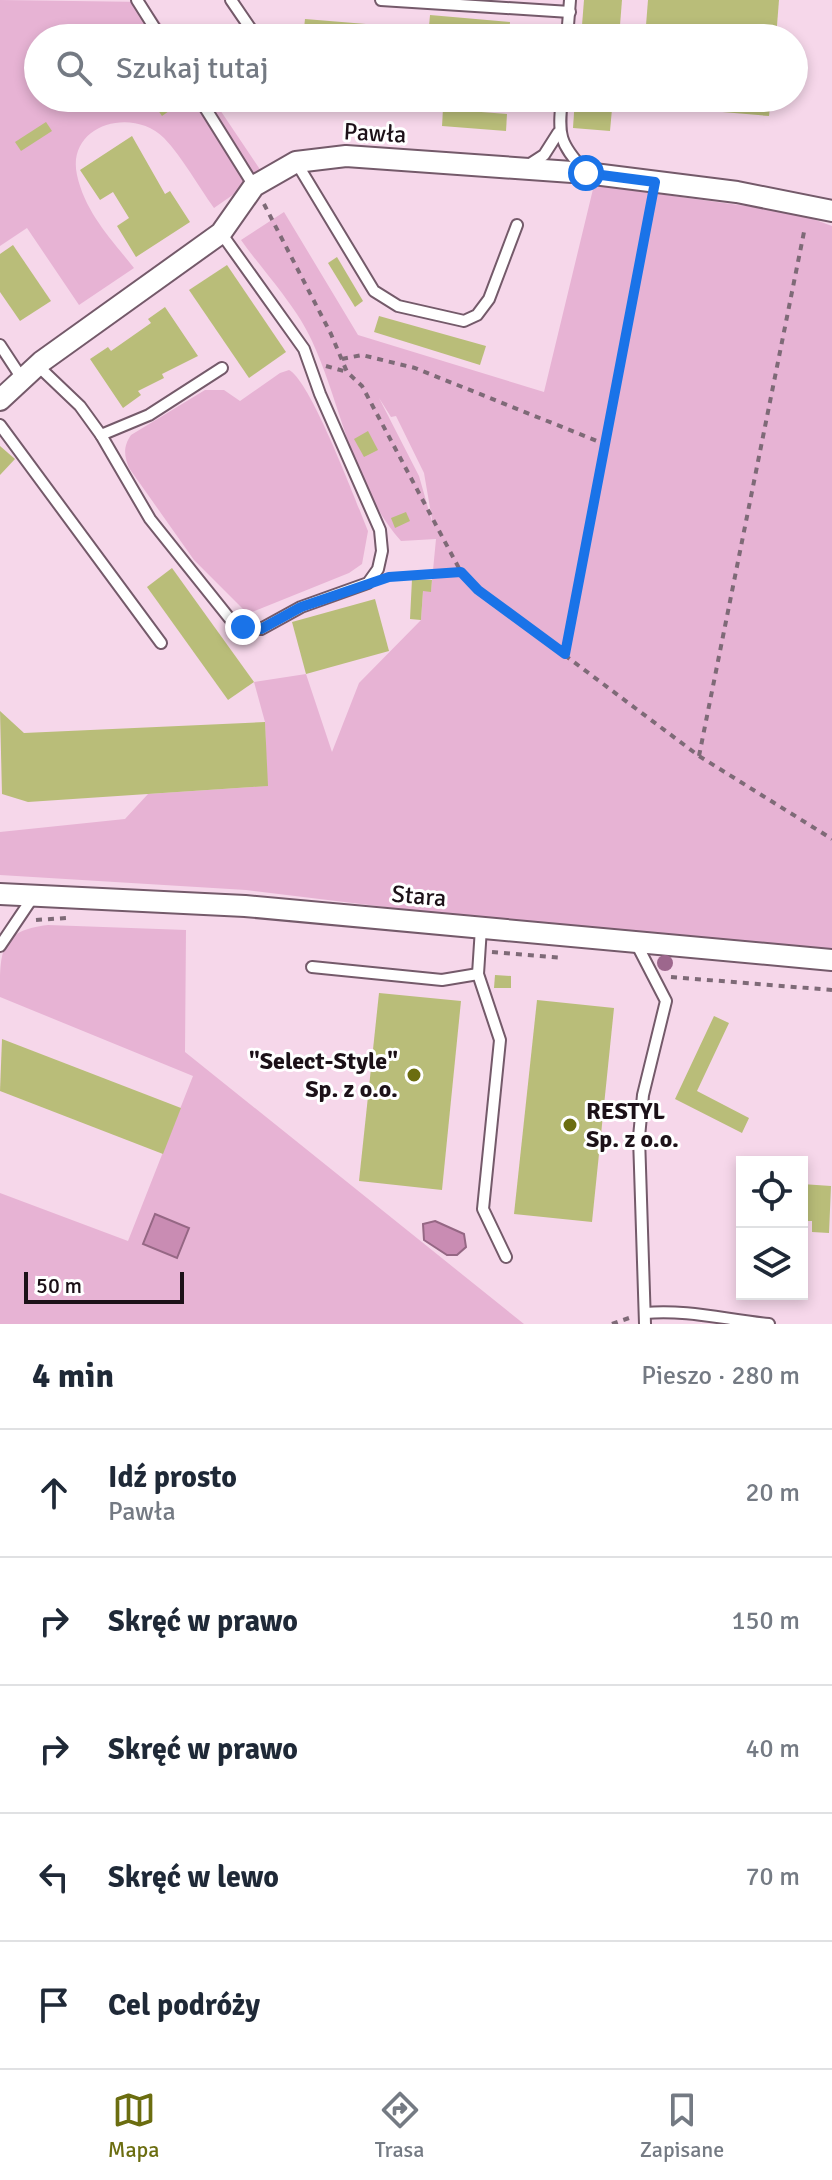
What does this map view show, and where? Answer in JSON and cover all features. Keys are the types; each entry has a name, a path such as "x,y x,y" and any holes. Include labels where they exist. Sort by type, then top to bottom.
{"street":[{"name":"Pawła","path":"0,400 29,371 221,233 254,186 296,162 346,156 586,173 737,192 823,209"},
{"name":"Stara","path":"0,894 245,906 832,960"}],"lane":[{"path":"137,0 152,24"},
{"path":"231,0 247,24"},
{"path":"381,0 570,6"},
{"path":"208,112 254,186"},
{"path":"523,168 544,155 558,133 560,112"},
{"path":"558,133 568,153 586,173"},
{"path":"296,162 374,291 398,306 464,321 477,315 489,299 517,225"},
{"path":"0,345 29,371 80,406 101,435 150,519 230,619 243,627 261,629 301,607 368,583 378,569 382,551 380,530 320,394 304,349 221,233"},
{"path":"101,435 149,415 222,368"},
{"path":"0,425 161,643"},
{"path":"0,946 34,895"},
{"path":"481,928 478,974 500,1040 483,1209 506,1257"},
{"path":"636,943 666,1001 643,1095 639,1137 645,1318 674,1310 714,1321 769,1324"},
{"path":"312,967 442,980 478,974"}],"path":[{"path":"565,654 655,182"},
{"path":"254,186 347,372 362,386 398,449 461,572 478,590 621,700 699,756 832,839"},
{"path":"699,756 804,232 823,209"},
{"path":"341,359 362,355 388,359 607,445"},
{"path":"368,583 389,577 461,572"},
{"path":"18,919 57,921 70,917"},
{"path":"479,950 578,959"},
{"path":"648,966 665,976 832,990"}],"shaded area":[{"path":"0,0 146,2 161,24 24,24 24,112 221,112 263,174 214,208 171,146 151,128 120,122 104,126 91,133 81,144 76,158 77,175 86,201 100,224 134,268 79,305 27,228 0,246"},
{"path":"594,185 797,213 832,226 832,951 500,921 246,890 0,875 0,832 125,819 148,794 267,786 265,722 254,682 306,674 332,752 359,683 421,620 423,591 431,591 436,539 401,541 384,519 359,471 306,328 241,240 284,212 358,335 544,392","holes":["379,398 391,417 396,416 424,473 433,525 419,476"]},
{"path":"289,370 309,396 320,418 368,531 362,564 349,573 252,612 244,610 194,560 129,468 126,447 131,435 205,390 224,390 240,401"},
{"path":"48,925 186,930 185,1052 524,1324 0,1324 0,1193 128,1241 193,1076 0,997 1,966 6,945 20,932"},
{"path":"155,1214 189,1228 177,1258 143,1244"},
{"path":"435,1221 464,1234 466,1247 457,1255 447,1255 424,1240 423,1224"}],"building":[{"path":"584,0 622,0 620,24 582,24"},
{"path":"648,0 779,0 777,24 646,24"},
{"path":"430,15 510,22 510,24 429,24"},
{"path":"305,19 366,24 304,24"},
{"path":"443,112 507,114 506,131 442,126"},
{"path":"574,112 612,112 610,131 573,128"},
{"path":"722,112 769,112 769,116"},
{"path":"46,122 52,131 21,151 15,142"},
{"path":"132,136 165,194 170,191 190,222 136,257 117,226 129,218 113,192 100,200 80,170"},
{"path":"13,245 51,301 20,321 0,292 0,254"},
{"path":"337,257 363,301 355,307 328,263"},
{"path":"227,265 286,352 249,378 189,290"},
{"path":"165,307 198,356 162,374 164,378 138,391 141,395 123,408 90,359 108,347 111,351 151,323 148,319"},
{"path":"379,316 486,346 480,365 374,332"},
{"path":"368,431 378,450 364,457 354,439"},
{"path":"0,446 15,459 0,475"},
{"path":"406,512 410,521 395,528 391,518"},
{"path":"172,568 254,682 228,700 147,587"},
{"path":"412,579 432,580 431,592 423,591 421,620 410,619"},
{"path":"375,599 389,651 306,674 292,622"},
{"path":"0,711 24,733 265,722 268,786 28,802 2,794"},
{"path":"495,975 511,976 511,988 494,988"},
{"path":"379,993 461,1001 442,1190 359,1181"},
{"path":"537,1000 614,1008 592,1222 514,1214"},
{"path":"714,1016 729,1023 697,1091 749,1118 742,1133 675,1099"},
{"path":"2,1039 181,1108 163,1154 0,1091"},
{"path":"808,1184 831,1186 829,1233 812,1232 812,1221 808,1221"}],"place":[{"name":"\"Select-Style\" Sp. z o.o.","path":"414,1075"},
{"name":"RESTYL Sp. z o.o.","path":"570,1125"}],"route":[{"path":"243,627 261,629 301,607 389,577 461,572 478,590 565,654 577,604 655,182 586,173"}]}
